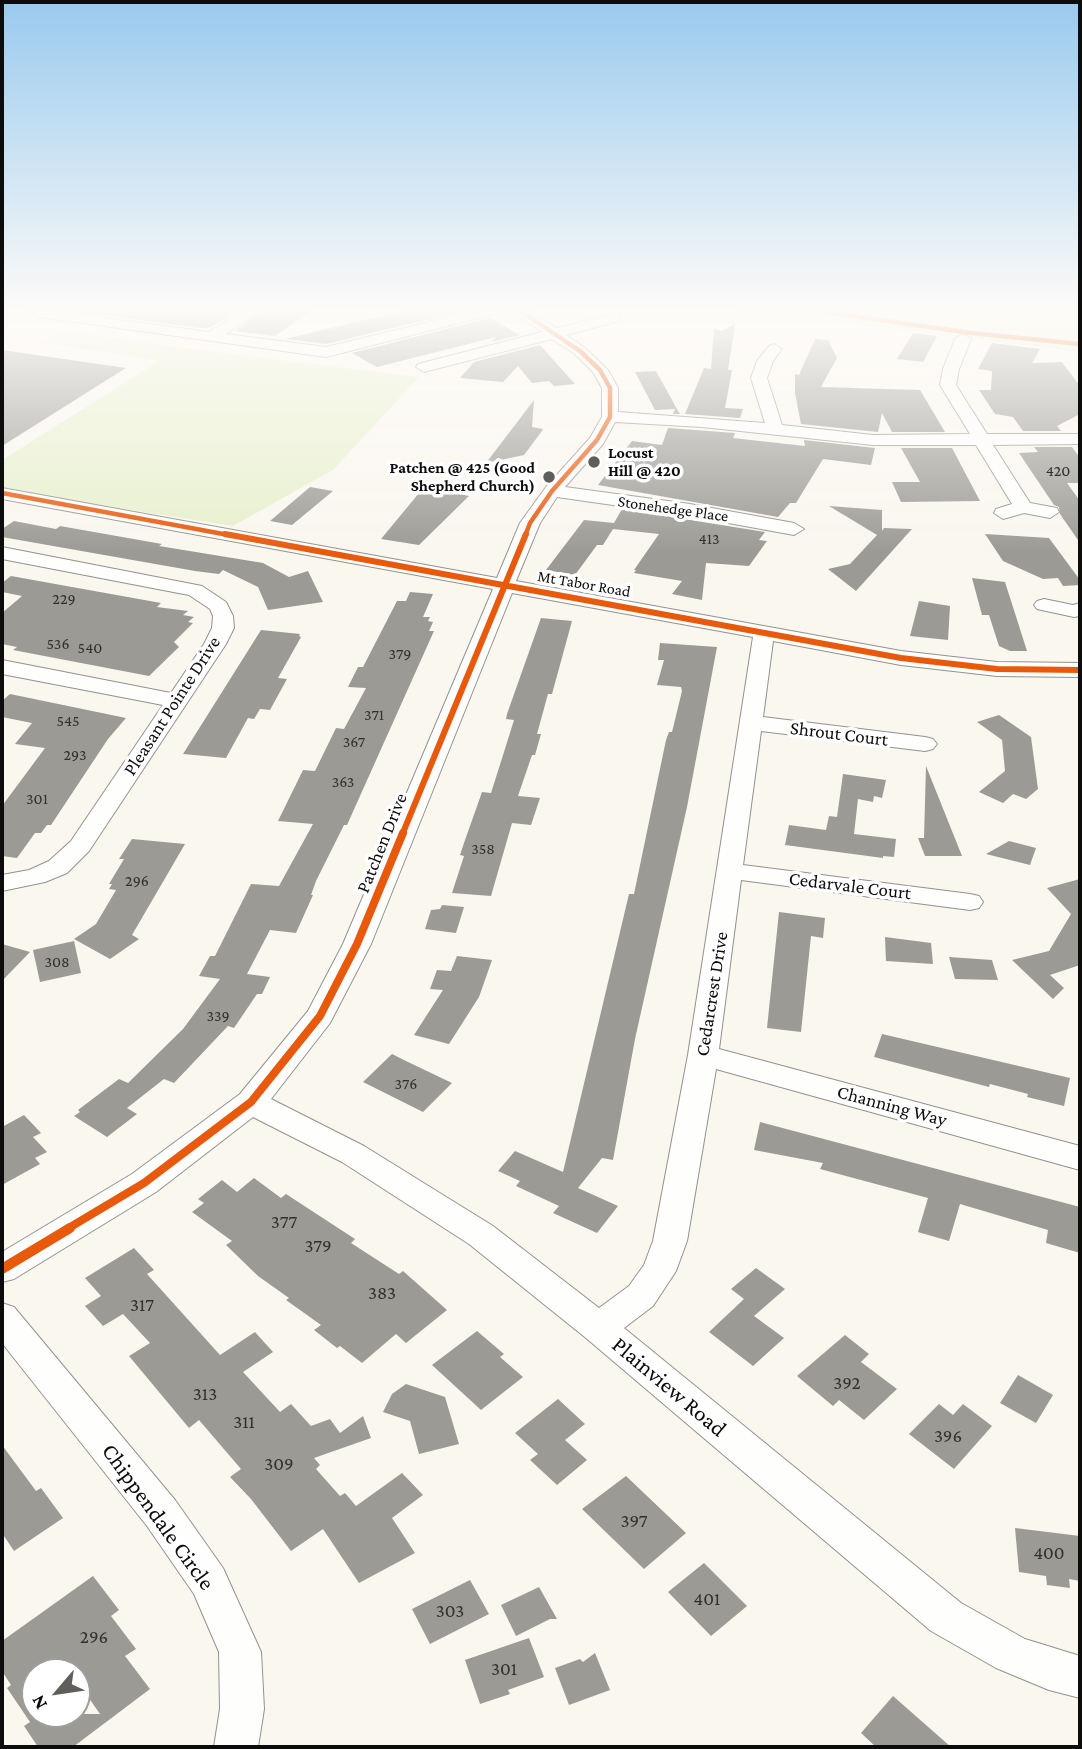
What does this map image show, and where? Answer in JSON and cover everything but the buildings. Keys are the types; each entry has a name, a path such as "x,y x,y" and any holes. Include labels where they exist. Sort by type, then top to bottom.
{"street":[{"path":"610,390 612,399 610,417 775,429 873,440 1080,439"},
{"path":"763,390 775,429"},
{"path":"951,390 1023,507"},
{"name":"Patchen Drive","path":"2,1269 144,1183 251,1102 320,1016 357,944 530,523 552,491 597,440 610,417"},
{"name":"Stonehedge Place","path":"552,491 704,512 797,535 814,522"},
{"name":"Mt Tabor Road","path":"2,493 931,662 997,669 1080,670"},
{"path":"1003,513 1023,507 1050,512"},
{"name":"Pleasant Pointe Drive","path":"2,553 178,586 209,597 219,606 223,616 223,628 215,644 80,846 58,867 36,876 2,883"},
{"path":"1044,605 1078,614"},
{"name":"Cedarcrest Drive","path":"599,1328 641,1296 659,1271 670,1241 704,1055 764,632"},
{"path":"2,667 175,702"},
{"name":"Shrout Court","path":"752,723 925,744"},
{"name":"Cedarvale Court","path":"731,871 970,901"},
{"name":"Channing Way","path":"704,1055 1080,1158"},
{"name":"Plainview Road","path":"251,1102 401,1182 481,1235 599,1328 946,1617 1011,1654 1049,1669 1080,1676"},
{"name":"Chippendale Circle","path":"2,1317 152,1501 209,1581 240,1652 242,1709 236,1747"}],"green space":[{"path":"114,390 407,390 333,470 233,526 2,490 2,460"}],"cycle path":[{"path":"2,1269 144,1183 251,1102 320,1016 357,944 530,523 552,491 597,440 610,417 610,390"},
{"path":"2,493 901,658 997,669 1080,670"}],"place":[{"name":"Locust Hill @ 420","path":"594,462"},
{"name":"Patchen @ 425 (Good Shepherd Church)","path":"549,477"}]}
